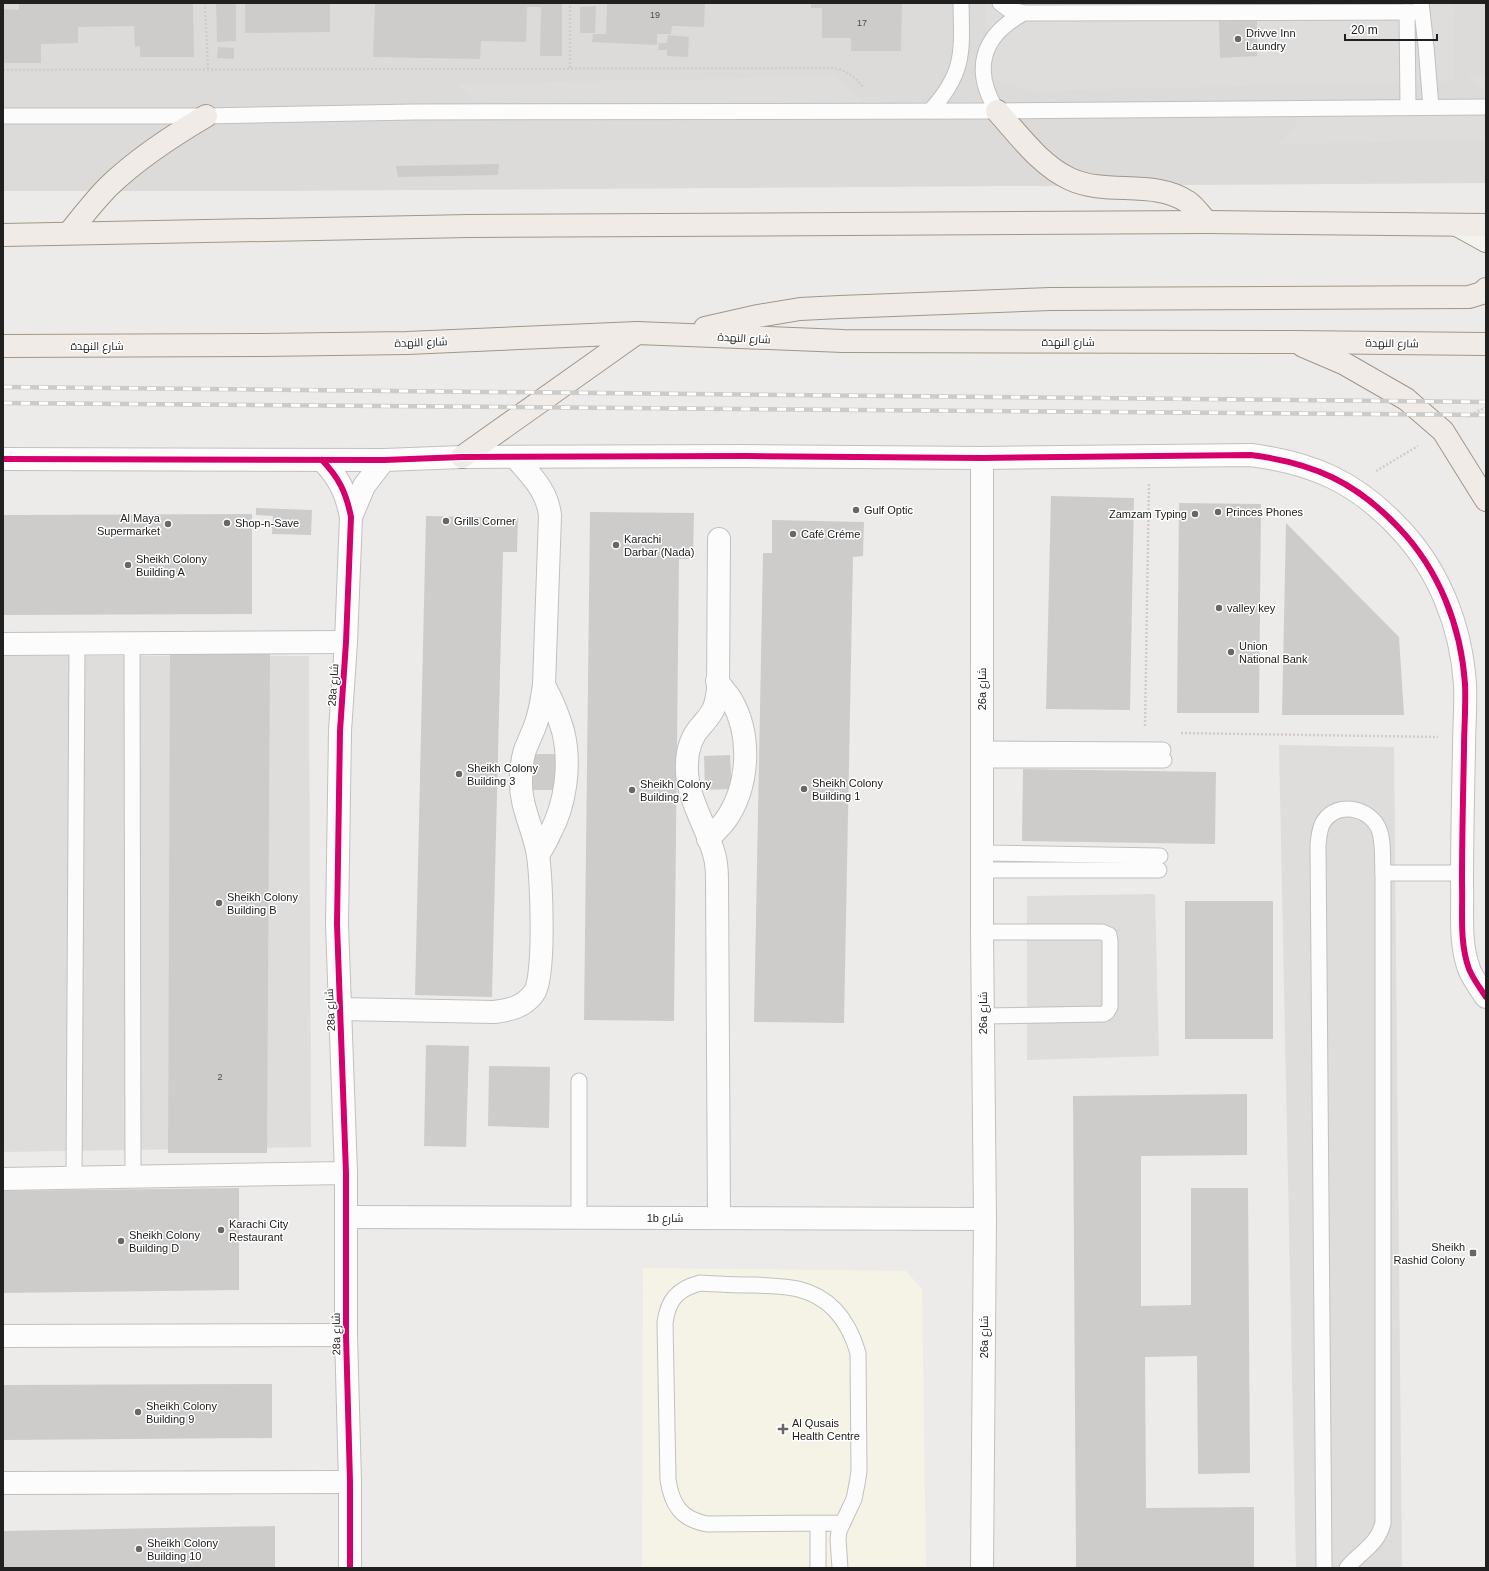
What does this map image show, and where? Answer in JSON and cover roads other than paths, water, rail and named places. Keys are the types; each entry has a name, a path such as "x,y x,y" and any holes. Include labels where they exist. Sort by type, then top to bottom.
{"main road":[{"path":"997,111 1039,157 1053,169 1069,179 1087,185 1105,188 1143,189 1175,195 1189,203 1207,222"},
{"path":"69,233 109,186 132,165 157,146 206,116"},
{"path":"3,235 477,226 1207,222 1486,225"},
{"path":"1458,225 1486,241"},
{"path":"679,335 758,316 800,310 840,307 1051,299 1469,297 1482,293 1486,289"},
{"path":"462,457 637,333"},
{"name":"شارع النهدة","path":"3,346 238,346 407,343 637,333 843,341 1486,344"},
{"path":"1293,342 1345,364 1406,400 1443,431 1486,500"}],"street":[{"path":"3,460 384,460 462,457 747,456 982,458 1251,455 1278,458 1304,465 1351,486 1376,505 1409,539 1428,565 1443,592 1454,622 1461,652 1465,684 1462,873 1463,939 1465,955 1470,970 1486,997"},
{"path":"340,1009 494,1012 510,1010 524,1004 535,993 540,980 542,927 538,855 523,802 520,782 522,763 527,744 535,727 541,706 544,685 549,507 543,491 516,458"},
{"name":"26a شارع","path":"982,458 982,932 985,1219 982,1568"},
{"name":"28a شارع","path":"322,460 333,472 342,486 348,500 351,516 339,762 337,924 346,1172 346,1335 350,1482 350,1568"},
{"name":"28a شارع","path":"351,516 364,486 384,460"},
{"path":"718,1218 718,881 714,854 692,796 686,765 688,751 693,737 714,709 717,700 719,540"},
{"path":"3,644 346,642"},
{"path":"708,839 725,820 737,798 744,774 745,750 741,725 732,702 718,681"},
{"path":"538,855 551,833 560,808 566,770 563,732 556,708 544,685"},
{"path":"3,1179 346,1172"},
{"name":"1b شارع","path":"346,1217 985,1219"},
{"path":"3,1336 346,1335"},
{"path":"3,1483 350,1482"}],"lane":[{"path":"930,111 952,82 959,64 962,45 961,3"},
{"path":"1000,3 1008,9 1024,14 1416,9"},
{"path":"1416,9 1426,46 1430,107"},
{"path":"1408,107 1416,9"},
{"path":"997,111 989,96 984,81 984,64 986,53 997,33 1008,22 1024,14"},
{"path":"3,116 206,116 414,112 997,111 1486,107"},
{"path":"74,1178 77,644"},
{"path":"132,644 133,1177"},
{"path":"982,755 1164,755"},
{"path":"1324,1568 1318,845 1320,830 1324,820 1334,812 1348,808 1360,810 1372,817 1379,828 1383,873 1383,1523 1376,1540 1347,1568"},
{"path":"983,861 1160,863"},
{"path":"1383,873 1462,873"},
{"path":"982,932 1102,932 1108,935 1110,941 1110,1007 1104,1014 983,1016"},
{"path":"579,1081 579,1218"},
{"path":"840,1568 838,1539 841,1523 854,1499 858,1484 859,1471 858,1353 853,1336 844,1320 831,1306 816,1296 799,1289 781,1286 700,1283 689,1286 679,1292 667,1311 665,1323 668,1480 673,1501 686,1518 707,1524 841,1523"},
{"path":"818,1524 818,1568"}],"railway":[{"path":"3,387 1486,402"},
{"path":"3,403 1486,415"}],"place":[{"name":"Drivve Inn Laundry","path":"1238,39"},
{"name":"Gulf Optic","path":"856,510"},
{"name":"Princes Phones","path":"1218,512"},
{"name":"Zamzam Typing","path":"1195,514"},
{"name":"Grills Corner","path":"446,521"},
{"name":"Shop-n-Save","path":"227,523"},
{"name":"Al Maya Supermarket","path":"168,524"},
{"name":"Café Créme","path":"793,534"},
{"name":"Karachi Darbar (Nada)","path":"616,545"},
{"name":"Sheikh Colony Building A","path":"128,565"},
{"name":"valley key","path":"1219,608"},
{"name":"Union National Bank","path":"1231,652"},
{"name":"Sheikh Colony Building 3","path":"459,774"},
{"name":"Sheikh Colony Building 1","path":"804,789"},
{"name":"Sheikh Colony Building 2","path":"632,790"},
{"name":"Sheikh Colony Building B","path":"219,903"},
{"name":"Karachi City Restaurant","path":"221,1230"},
{"name":"Sheikh Colony Building D","path":"121,1241"},
{"name":"Sheikh Rashid Colony","path":"1473,1253"},
{"name":"Sheikh Colony Building 9","path":"138,1412"},
{"name":"Al Qusais Health Centre","path":"783,1429"},
{"name":"Sheikh Colony Building 10","path":"139,1549"}]}
